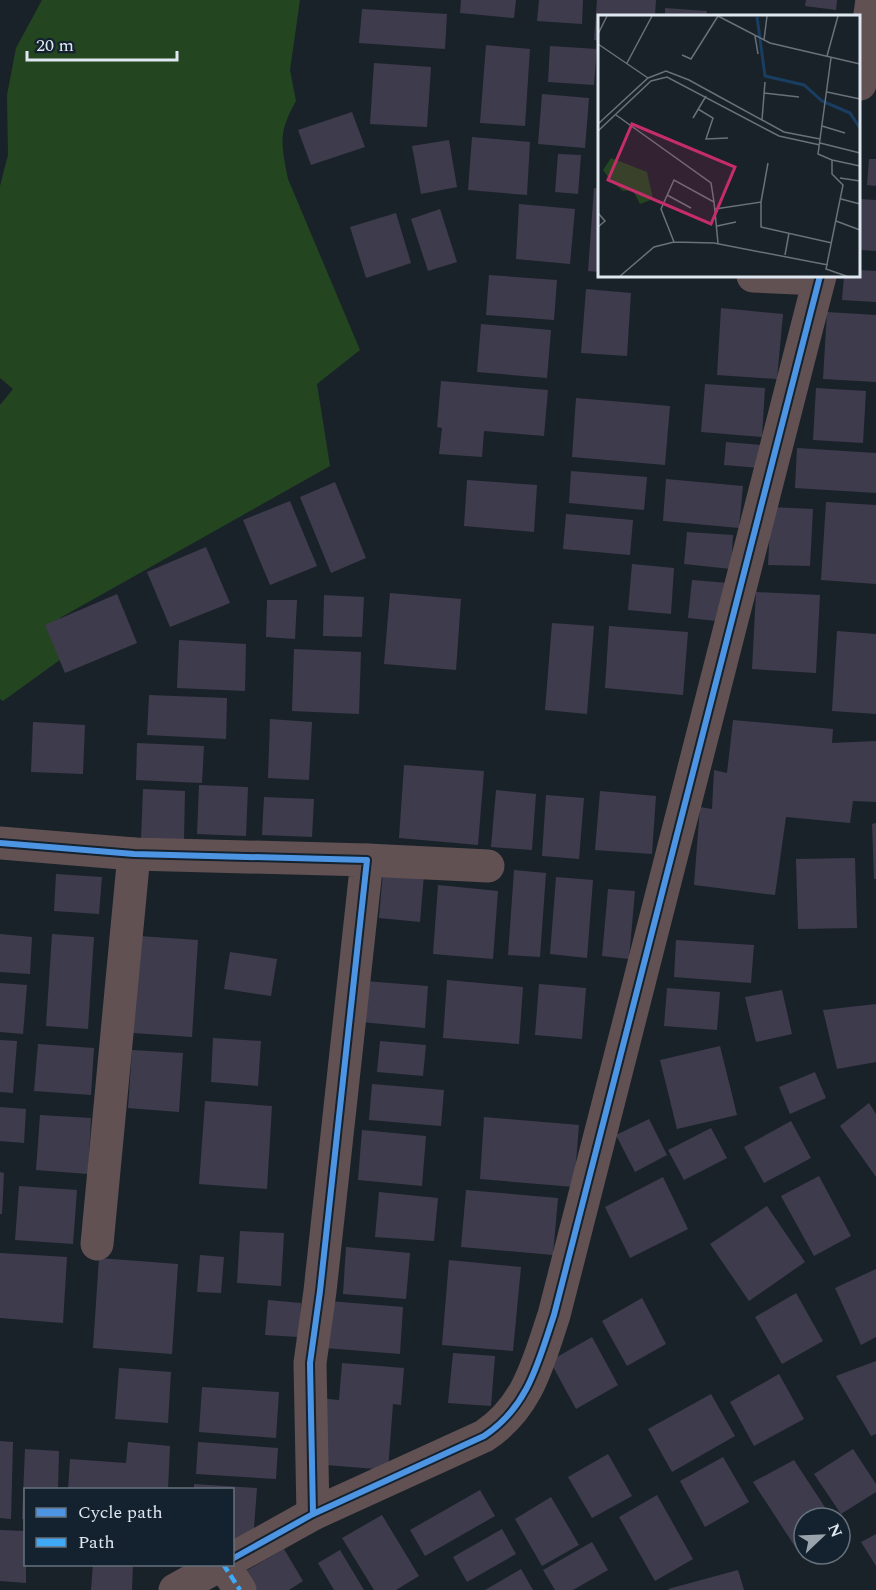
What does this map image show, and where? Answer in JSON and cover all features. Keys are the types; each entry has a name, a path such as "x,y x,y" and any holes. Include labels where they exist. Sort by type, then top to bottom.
{"street":[{"path":"861,77 872,0"},
{"path":"234,1558 313,1514 484,1436 503,1424 517,1408 537,1366 554,1315 820,278"},
{"path":"0,843 134,854 367,860 488,866"},
{"path":"97,1244 134,854"},
{"path":"313,1514 309,1363 321,1279 367,860"},
{"path":"175,1590 218,1566"},
{"path":"223,1566 240,1590"}],"green space":[{"path":"42,0 300,0 290,70 296,101 284,130 284,156 288,179 360,350 317,384 330,466 60,618 64,657 3,701 0,699 0,405 13,389 0,378 0,186 8,155 7,95 16,48"}],"building":[{"path":"461,0 516,0 514,18 460,13"},
{"path":"539,0 583,0 582,24 537,21"},
{"path":"597,0 656,0 655,15 598,15 598,40 594,40"},
{"path":"806,0 837,0 836,10 805,6"},
{"path":"665,8 707,11 706,15 665,15"},
{"path":"362,9 447,14 445,49 359,43"},
{"path":"486,45 530,49 525,126 480,123"},
{"path":"550,46 597,49 594,85 548,82"},
{"path":"374,63 431,67 427,127 370,124"},
{"path":"542,94 589,98 585,148 538,144"},
{"path":"352,112 365,147 311,165 298,130"},
{"path":"472,137 530,142 527,195 468,190"},
{"path":"449,140 457,187 421,194 412,146"},
{"path":"558,154 581,155 578,194 555,192"},
{"path":"869,159 876,159 876,186 867,185"},
{"path":"594,188 598,189 598,272 588,271"},
{"path":"861,199 876,200 876,251 861,250"},
{"path":"519,204 575,209 570,264 516,259"},
{"path":"440,209 457,262 428,271 411,219"},
{"path":"396,213 411,263 366,278 350,227"},
{"path":"861,270 876,271 876,302 842,300 844,278 861,278"},
{"path":"489,275 557,280 554,320 486,315"},
{"path":"586,289 631,293 627,356 581,353"},
{"path":"721,308 783,314 777,379 717,375"},
{"path":"827,312 876,315 876,382 823,379"},
{"path":"481,324 551,330 547,378 477,372"},
{"path":"441,381 548,390 544,436 484,431 482,457 439,454 442,428 437,427"},
{"path":"705,384 765,388 762,437 701,432"},
{"path":"816,388 866,391 863,443 813,440"},
{"path":"576,398 670,406 665,465 572,457"},
{"path":"726,442 762,445 760,468 724,465"},
{"path":"797,448 876,453 876,493 795,488"},
{"path":"571,471 647,477 644,510 569,503"},
{"path":"666,479 743,486 739,528 663,521"},
{"path":"467,480 537,485 534,532 464,526"},
{"path":"335,482 366,558 331,573 300,497"},
{"path":"290,501 317,566 270,585 243,520"},
{"path":"826,502 876,505 876,584 821,580"},
{"path":"771,507 813,509 810,566 768,565"},
{"path":"566,514 633,520 630,555 563,549"},
{"path":"687,532 733,535 731,569 684,564"},
{"path":"206,547 230,603 170,627 147,572"},
{"path":"632,564 674,568 671,614 628,610"},
{"path":"692,580 728,583 726,622 688,618"},
{"path":"756,592 820,595 816,673 752,669"},
{"path":"390,593 461,599 456,670 384,664"},
{"path":"117,594 137,643 65,673 45,625"},
{"path":"324,595 364,597 362,637 323,636"},
{"path":"267,600 297,600 295,639 266,637"},
{"path":"552,623 594,626 587,714 545,710"},
{"path":"609,626 688,632 683,695 605,688"},
{"path":"837,631 876,634 876,714 832,711"},
{"path":"179,640 246,644 245,691 177,688"},
{"path":"294,649 361,652 359,714 292,711"},
{"path":"149,695 227,698 226,739 147,735"},
{"path":"270,719 312,722 309,780 268,778"},
{"path":"733,720 833,729 832,743 876,741 876,802 853,801 850,823 786,817 775,895 694,885 700,807 712,809 714,770 727,773"},
{"path":"33,722 85,725 83,774 31,772"},
{"path":"137,743 204,746 202,783 136,780"},
{"path":"404,765 484,771 478,845 399,838"},
{"path":"199,785 248,787 246,836 197,834"},
{"path":"143,789 185,791 184,840 141,839"},
{"path":"496,790 536,794 532,850 491,847"},
{"path":"600,791 656,796 652,854 595,850"},
{"path":"546,795 584,798 579,859 542,856"},
{"path":"264,797 314,799 312,837 262,835"},
{"path":"876,823 876,879 874,879 872,824"},
{"path":"855,858 857,928 798,929 796,859"},
{"path":"514,870 546,873 540,957 508,955"},
{"path":"383,871 424,875 420,922 379,918"},
{"path":"56,874 102,877 99,914 54,911"},
{"path":"556,877 593,880 587,958 550,954"},
{"path":"438,885 498,891 493,959 433,954"},
{"path":"608,889 635,891 629,959 602,956"},
{"path":"0,934 32,937 30,974 0,972"},
{"path":"52,934 94,937 88,1029 46,1026"},
{"path":"139,936 198,940 192,1037 133,1033"},
{"path":"676,940 754,945 751,983 674,977"},
{"path":"230,952 277,959 271,996 224,989"},
{"path":"447,980 523,987 519,1044 443,1038"},
{"path":"365,981 428,986 425,1028 361,1022"},
{"path":"0,983 27,985 23,1034 0,1032"},
{"path":"539,984 586,988 582,1039 535,1035"},
{"path":"667,988 720,992 717,1030 664,1026"},
{"path":"782,990 792,1034 756,1042 745,997"},
{"path":"876,1004 876,1062 837,1069 823,1010"},
{"path":"213,1038 261,1041 258,1086 211,1082"},
{"path":"0,1040 17,1041 13,1093 0,1092"},
{"path":"380,1041 426,1045 423,1076 377,1072"},
{"path":"38,1044 94,1048 91,1095 34,1091"},
{"path":"720,1046 737,1115 677,1129 660,1060"},
{"path":"132,1050 183,1053 179,1112 128,1108"},
{"path":"815,1072 826,1098 790,1114 779,1087"},
{"path":"372,1084 444,1090 441,1126 369,1120"},
{"path":"205,1101 272,1106 267,1189 199,1184"},
{"path":"869,1103 876,1114 876,1177 840,1126"},
{"path":"0,1107 26,1109 24,1143 0,1141"},
{"path":"40,1115 91,1118 88,1174 36,1170"},
{"path":"484,1117 579,1125 574,1187 480,1179"},
{"path":"649,1119 667,1155 635,1172 616,1135"},
{"path":"791,1121 811,1158 764,1183 744,1147"},
{"path":"711,1128 727,1158 684,1180 668,1150"},
{"path":"362,1130 426,1136 422,1186 358,1180"},
{"path":"0,1172 4,1173 2,1214 0,1214"},
{"path":"819,1176 851,1236 814,1256 781,1196"},
{"path":"663,1177 688,1229 630,1258 605,1207"},
{"path":"19,1186 77,1190 73,1244 15,1240"},
{"path":"466,1190 558,1198 553,1255 461,1247"},
{"path":"379,1192 438,1198 434,1241 375,1237"},
{"path":"767,1206 805,1262 749,1301 710,1244"},
{"path":"240,1231 284,1233 281,1286 237,1283"},
{"path":"346,1247 410,1253 406,1299 343,1294"},
{"path":"0,1253 67,1257 63,1323 0,1318"},
{"path":"200,1255 224,1257 221,1293 197,1292"},
{"path":"99,1258 178,1264 172,1354 93,1348"},
{"path":"449,1260 521,1267 513,1351 442,1345"},
{"path":"876,1269 876,1337 861,1345 835,1288"},
{"path":"796,1293 823,1341 782,1364 755,1317"},
{"path":"642,1298 666,1344 627,1366 602,1321"},
{"path":"268,1300 301,1303 299,1337 265,1335"},
{"path":"329,1301 403,1307 400,1354 325,1348"},
{"path":"592,1337 618,1385 576,1409 550,1361"},
{"path":"453,1353 495,1356 491,1406 448,1403"},
{"path":"876,1361 876,1434 871,1436 836,1376"},
{"path":"342,1363 404,1368 401,1405 393,1404 388,1470 314,1464 319,1398 339,1400"},
{"path":"119,1368 171,1372 168,1423 115,1419"},
{"path":"779,1374 804,1419 754,1446 730,1402"},
{"path":"202,1387 279,1392 276,1438 199,1432"},
{"path":"711,1394 735,1436 672,1472 648,1429"},
{"path":"0,1441 13,1442 11,1519 0,1518"},
{"path":"128,1442 170,1446 168,1488 68,1488 70,1459 126,1463"},
{"path":"198,1442 278,1448 276,1479 196,1474"},
{"path":"25,1449 59,1451 58,1488 24,1488 24,1519 22,1519"},
{"path":"853,1449 876,1484 876,1492 852,1507 836,1506 814,1474"},
{"path":"608,1454 632,1496 592,1518 568,1477"},
{"path":"723,1457 749,1502 705,1527 680,1481"},
{"path":"794,1460 824,1506 792,1506 792,1542 753,1482"},
{"path":"194,1484 257,1488 253,1541 234,1539 234,1488 194,1488"},
{"path":"480,1490 495,1516 425,1556 410,1530"},
{"path":"657,1495 693,1559 655,1581 619,1517"},
{"path":"551,1497 579,1545 542,1566 515,1519"},
{"path":"382,1515 419,1576 396,1590 374,1590 342,1538"},
{"path":"502,1529 516,1554 467,1582 453,1557"},
{"path":"0,1530 24,1531 26,1583 0,1581"},
{"path":"876,1534 876,1566 861,1542"},
{"path":"592,1542 608,1570 573,1590 555,1590 543,1570"},
{"path":"284,1549 303,1581 289,1590 248,1590 239,1575"},
{"path":"340,1550 364,1590 334,1590 318,1563"},
{"path":"93,1566 133,1566 132,1590 91,1590"},
{"path":"521,1569 533,1590 485,1590"},
{"path":"738,1570 744,1590 668,1589"}],"marked path":[{"path":"224,1566 240,1590"}],"cycle path":[{"path":"313,1514 484,1436 511,1412 530,1383 554,1315 819,278"},
{"path":"0,843 134,854 367,860 320,1291 310,1363 313,1514 234,1558"}]}
